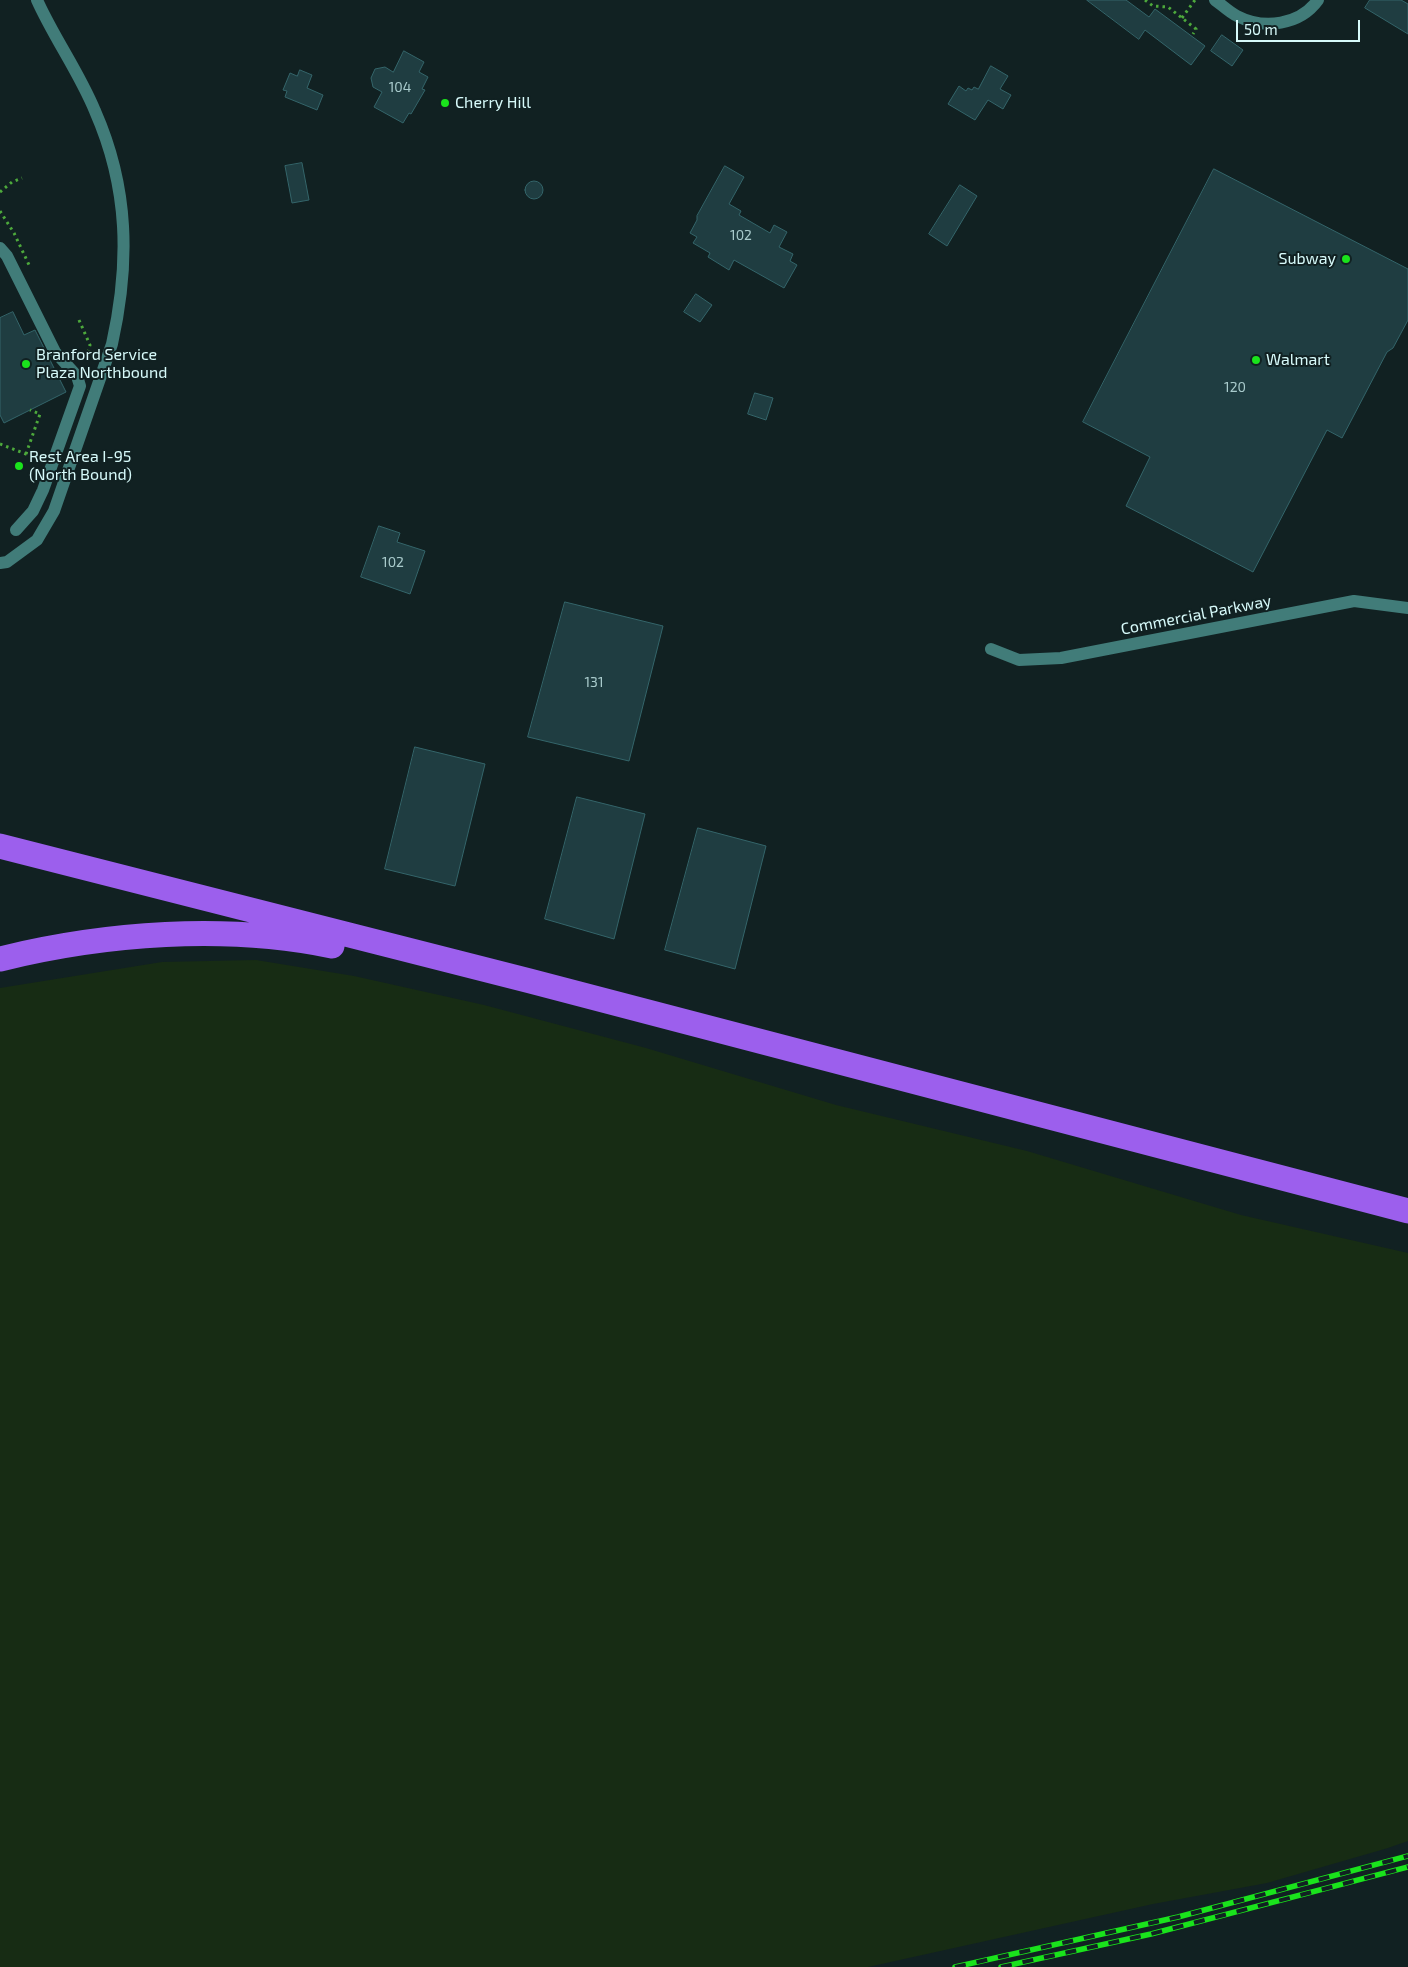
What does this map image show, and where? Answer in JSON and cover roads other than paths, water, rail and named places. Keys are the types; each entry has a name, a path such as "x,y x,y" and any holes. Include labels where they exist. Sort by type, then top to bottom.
{"highway":[{"path":"0,846 539,983 1408,1211"},
{"path":"0,959 82,944 154,936 242,935 317,943 492,985 1408,1226"}],"street":[{"path":"0,563 7,562 37,540 54,511 112,344 124,273 123,216 118,178 111,149 95,109 37,0"},
{"path":"1215,0 1237,16 1260,24 1292,21 1316,4"},
{"path":"0,248 8,256 55,352 77,376 80,386 41,495 33,511 16,530"},
{"name":"Commercial Parkway","path":"991,649 1018,660 1061,658 1354,601 1408,608"}],"railway":[{"path":"955,1967 1178,1917 1408,1856"},
{"path":"1001,1967 1151,1934 1408,1867"}],"place":[{"name":"Cherry Hill","path":"445,103"},
{"name":"Subway","path":"1346,259"},
{"name":"Walmart","path":"1256,360"},
{"name":"Branford Service Plaza Northbound","path":"26,364"},
{"name":"Rest Area I-95 (North Bound)","path":"19,466"}]}
